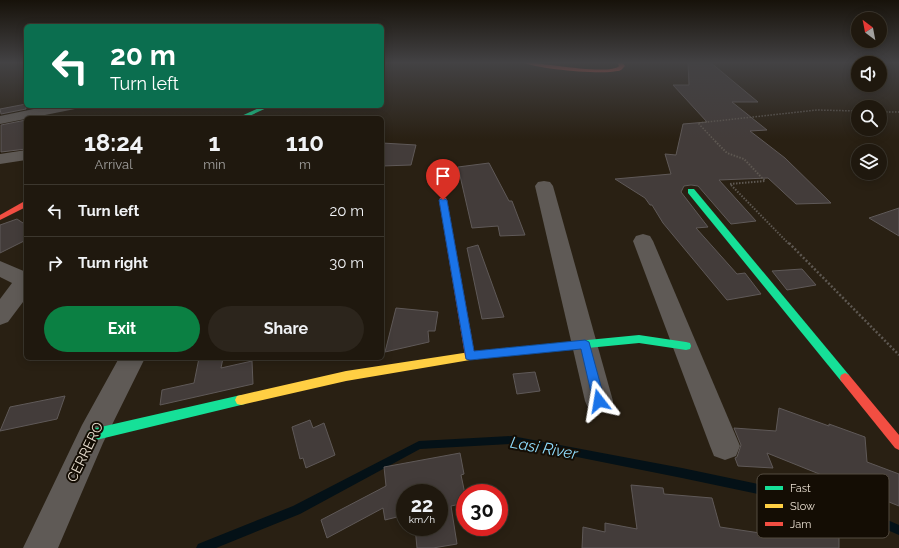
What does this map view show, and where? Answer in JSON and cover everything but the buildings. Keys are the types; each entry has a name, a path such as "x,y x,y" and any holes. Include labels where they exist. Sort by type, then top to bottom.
{"street":[{"path":"0,120 60,108"},
{"path":"245,116 263,108"},
{"path":"0,132 24,127"},
{"path":"0,159 24,155"},
{"path":"544,186 599,401"},
{"path":"691,191 899,444"},
{"path":"443,200 470,356"},
{"path":"0,218 24,205"},
{"path":"643,241 725,446"},
{"path":"0,268 24,280"},
{"path":"0,316 24,284"},
{"path":"92,435 346,376 470,356 640,339 686,346"},
{"name":"CERRERO","path":"40,548 92,435 131,360"}],"path":[{"path":"851,111 817,110 698,123 727,153 744,159 765,181 730,184 899,355"},
{"path":"887,112 895,112 899,114"}],"waterway":[{"name":"Lasi River","path":"202,548 296,510 419,445 512,440 757,489"},
{"name":"Lasi River","path":"889,526 899,530"}],"traffic: fast":[{"path":"245,116 263,108"},
{"path":"691,191 845,378"},
{"path":"505,352 639,339 686,346"},
{"path":"92,435 241,400"}],"traffic: slow":[{"path":"241,400 346,376 470,356 505,352"}],"traffic: jam":[{"path":"443,200 470,356"},
{"path":"0,218 24,205"},
{"path":"845,378 899,444"}],"route":[{"path":"443,200 470,356 585,344 599,401"}]}
